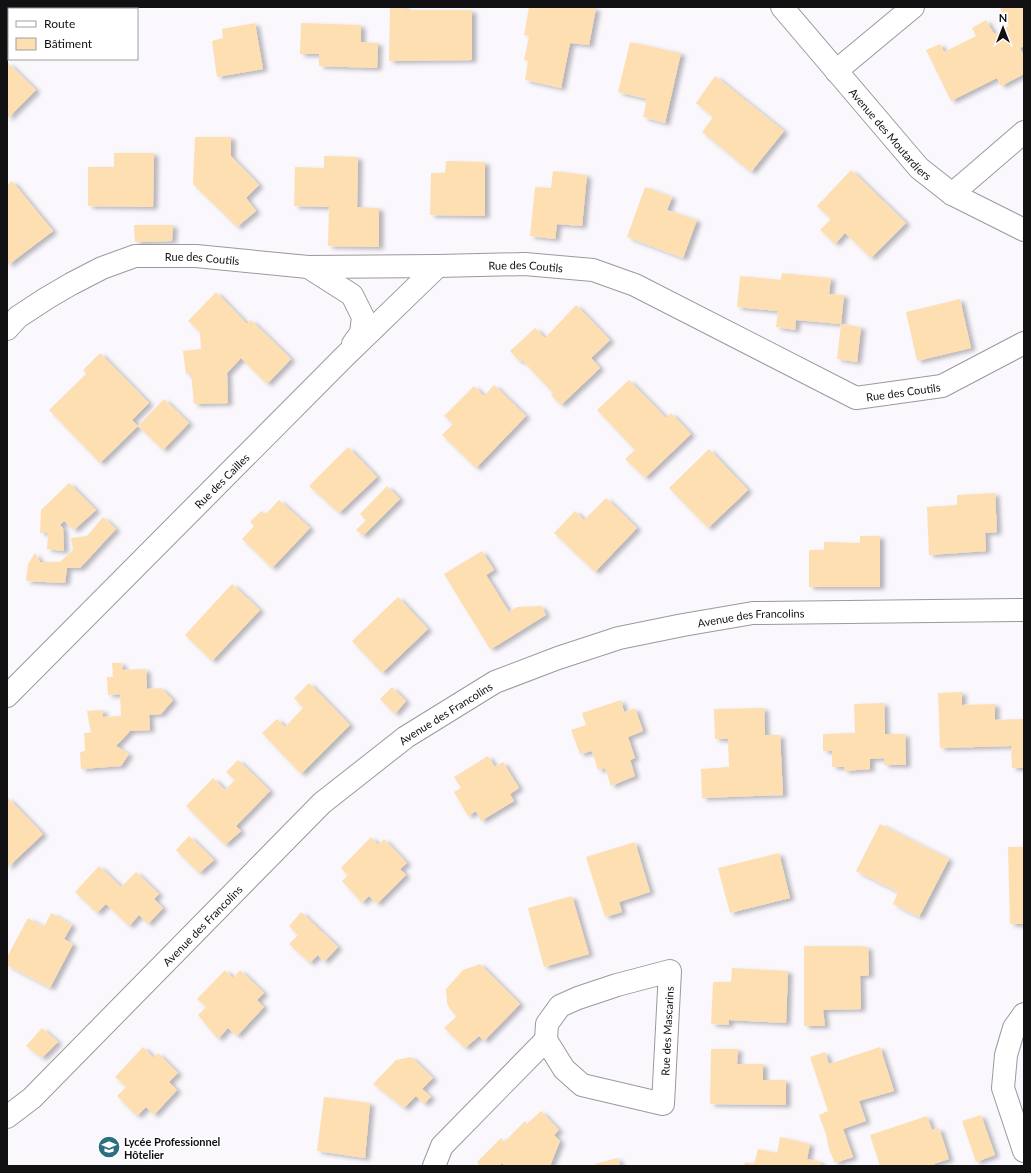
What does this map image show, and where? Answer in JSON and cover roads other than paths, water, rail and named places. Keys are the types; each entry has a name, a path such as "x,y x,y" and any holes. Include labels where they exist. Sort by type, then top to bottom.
{"street":[{"name":"Avenue des Moutardiers","path":"782,7 919,168 952,194 1024,230"},
{"path":"836,71 914,7"},
{"path":"952,194 1024,132"},
{"name":"Rue des Coutils","path":"7,329 18,317 71,284 102,268 136,256 196,256 308,267 525,264 593,270 635,285 856,398 942,386 1024,343"},
{"name":"Rue des Cailles","path":"7,696 344,357 438,266"},
{"path":"308,267 352,295 363,317 361,333 344,357"},
{"name":"Avenue des Francolins","path":"7,1117 32,1098 322,803 406,736 495,682 558,658 619,638 753,613 1024,610"},
{"name":"Rue des Mascarins","path":"670,971 663,1104 582,1085 564,1069 546,1040 547,1024 560,1006 617,985 670,971"},
{"path":"1024,1014 1014,1028 1006,1056 1004,1088 1024,1151"},
{"path":"434,1166 442,1146 546,1040"}],"place":[{"name":"Lycée Professionnel Hôtelier","path":"109,1147"}]}
